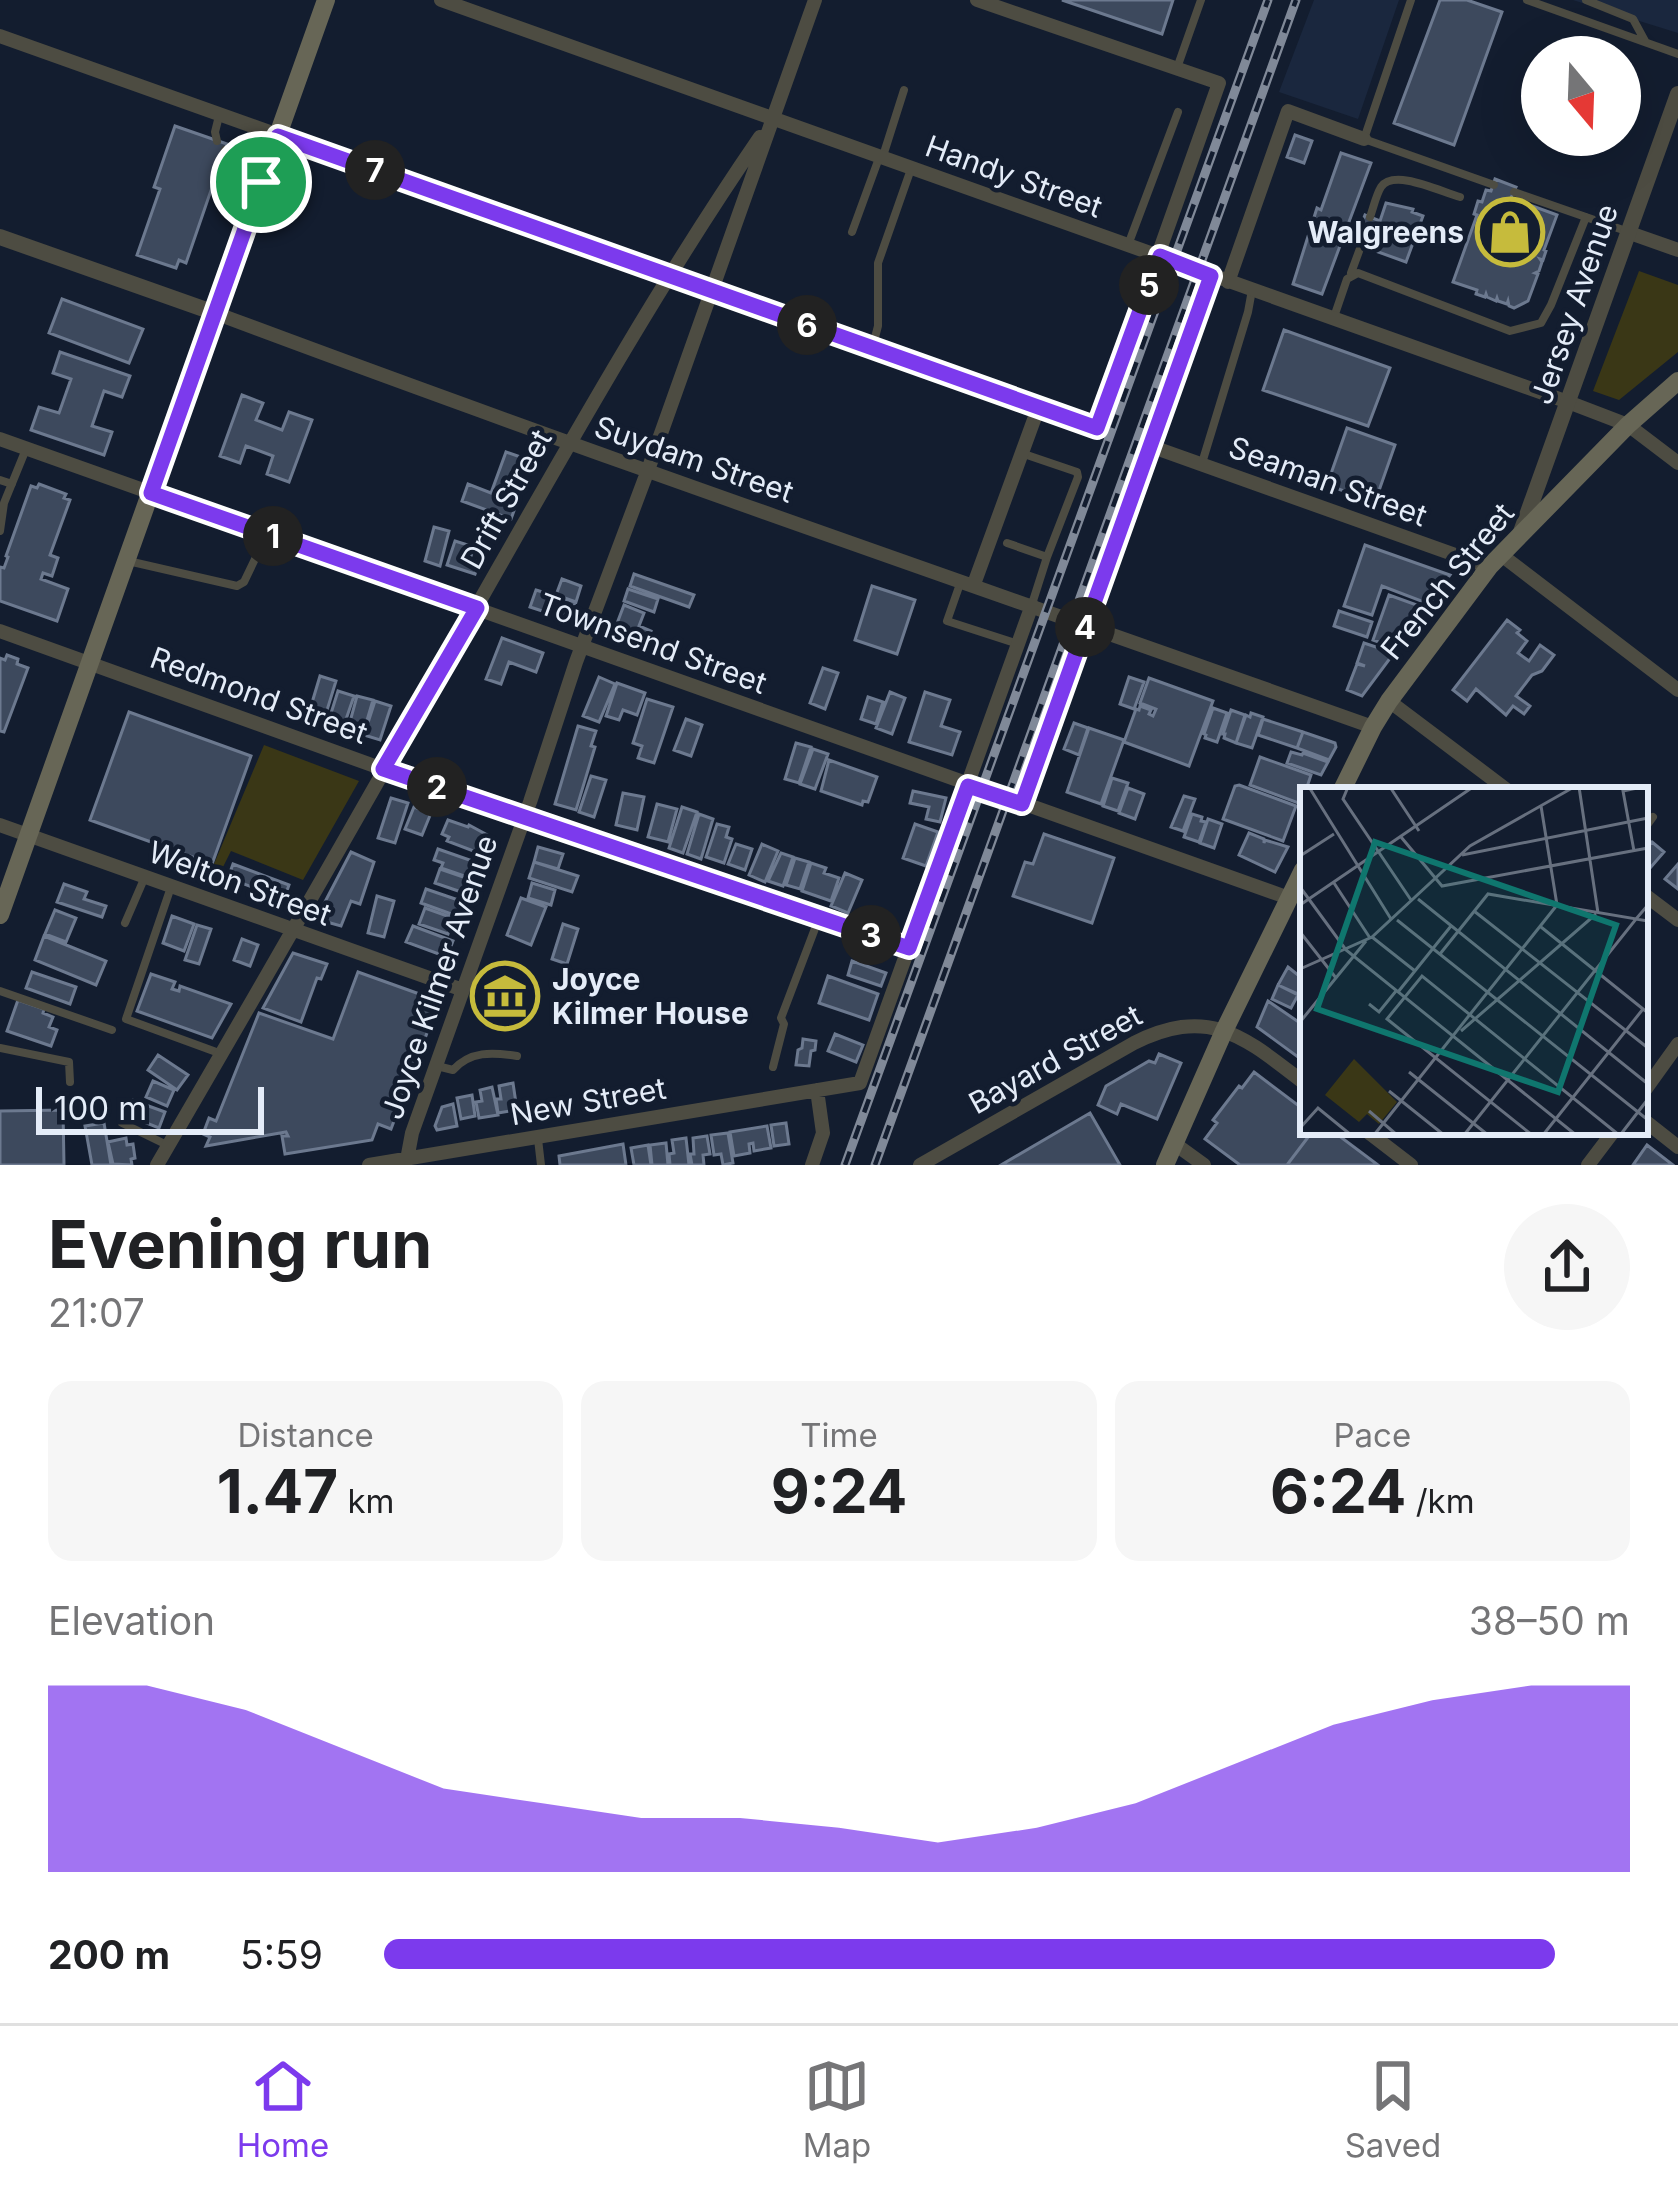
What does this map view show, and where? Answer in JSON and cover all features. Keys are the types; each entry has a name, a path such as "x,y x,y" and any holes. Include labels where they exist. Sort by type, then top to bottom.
{"main road":[{"path":"0,915 5,886 28,835 326,0"},
{"name":"French Street","path":"1343,787 1389,701 1494,560 1678,381"},
{"path":"1165,1165 1300,875"}],"street":[{"name":"Handy Street","path":"441,0 1568,402 1628,425 1678,463"},
{"name":"Joyce Kilmer Avenue","path":"406,1162 582,647 815,0"},
{"path":"0,36 1097,428 1219,83 1028,9 977,0"},
{"name":"Jersey Avenue","path":"1521,532 1678,94"},
{"path":"1228,281 1288,111 1364,139"},
{"name":"Drift Street","path":"157,1165 568,444 670,275 773,118"},
{"path":"1627,232 1678,250"},
{"name":"Suydam Street","path":"0,237 568,444 1373,727"},
{"path":"1022,804 1211,276"},
{"path":"968,582 1039,406"},
{"name":"Townsend Street","path":"0,439 1288,898"},
{"name":"Seaman Street","path":"1150,446 1494,560 1678,690"},
{"path":"909,948 1032,605"},
{"name":"Redmond Street","path":"0,631 383,769 909,948"},
{"path":"1389,701 1503,787"},
{"name":"Welton Street","path":"0,825 463,990"},
{"path":"1648,897 1678,920"},
{"name":"New Street","path":"369,1165 860,1083 909,948"},
{"name":"Bayard Street","path":"920,1165 1148,1036 1193,1026 1224,1030"},
{"path":"1224,1030 1250,1042 1300,1080"},
{"path":"1648,1086 1678,1044"},
{"path":"812,1165 823,1133 817,1090"},
{"path":"1648,1123 1678,1147"},
{"path":"1372,1135 1412,1165"},
{"path":"1588,1165 1611,1135"},
{"path":"1175,1144 1204,1165"}],"lane":[{"path":"1176,69 1201,0"},
{"path":"1411,0 1364,139 1493,184"},
{"path":"1527,0 1678,54"},
{"path":"1586,0 1633,19 1645,42"},
{"path":"852,232 904,90"},
{"path":"1128,245 1178,112"},
{"path":"217,141 219,115"},
{"path":"225,150 261,182"},
{"path":"872,348 878,326 878,263 911,167"},
{"path":"1370,217 1381,187 1398,178 1460,197"},
{"path":"1514,192 1627,232"},
{"path":"1351,274 1510,331 1541,323 1586,217"},
{"path":"1333,319 1364,235"},
{"path":"1202,464 1252,290"},
{"path":"0,532 4,503 26,448"},
{"path":"1022,453 1077,472 1078,477 1032,605"},
{"path":"0,480 12,484"},
{"path":"127,561 237,586 244,582 267,533"},
{"path":"1007,543 1047,557"},
{"path":"968,582 947,621 1018,644"},
{"path":"1648,824 1653,817"},
{"path":"124,923 145,877"},
{"path":"171,887 126,1019 222,1054"},
{"path":"773,1067 784,1024 781,1018 820,916"},
{"path":"0,991 112,1030"},
{"path":"0,1048 70,1062 70,1082"},
{"path":"436,1065 453,1070 463,1058 493,1052 517,1056"},
{"path":"122,1123 169,1146"},
{"path":"538,1137 541,1165"}],"shaded area":[{"path":"1314,0 1399,0 1358,119 1279,92"},
{"path":"1573,0 1678,0 1678,33 1633,19"},
{"path":"1639,271 1678,285 1678,352 1619,400 1593,391"},
{"path":"264,745 359,781 303,880 231,851 223,867 214,864"}],"building":[{"path":"1062,0 1173,0 1162,34"},
{"path":"1440,0 1467,0 1502,12 1454,145 1394,123"},
{"path":"175,126 227,144 186,263 179,260 176,268 137,255"},
{"path":"1295,135 1312,141 1304,163 1287,157"},
{"path":"1341,153 1371,163 1322,294 1293,284 1317,208 1321,210"},
{"name":"Walgreens","path":"1495,179 1516,187 1511,198 1557,215 1528,301 1514,308 1508,301 1496,301 1453,282 1478,201 1482,202 1486,190 1491,191"},
{"path":"1386,203 1423,216 1406,262 1370,249 1374,238 1358,233 1365,215 1380,221"},
{"path":"62,299 143,329 129,363 49,333"},
{"path":"1284,330 1390,368 1368,426 1263,390"},
{"path":"60,352 130,376 122,397 104,391 92,426 112,432 104,455 31,430 39,407 59,413 71,379 53,373"},
{"path":"242,395 263,403 256,420 282,430 289,412 312,420 289,482 267,474 273,456 246,446 240,463 220,456"},
{"path":"1347,428 1395,445 1375,502 1327,485"},
{"path":"506,452 532,461 511,519 462,501 468,484 491,493"},
{"path":"39,484 70,500 50,555 58,558 52,576 43,573 41,579 68,589 57,621 0,601 0,567 4,568 31,486"},
{"path":"434,527 449,531 440,566 425,561"},
{"path":"455,541 474,547 470,559 479,562 475,574 447,565"},
{"path":"1365,545 1450,575 1429,604 1382,586 1372,615 1344,606"},
{"path":"634,574 694,595 689,607 630,586"},
{"path":"562,579 581,586 576,602 556,595"},
{"path":"872,586 915,600 897,654 855,640"},
{"path":"628,589 658,599 654,612 624,601"},
{"path":"536,590 575,602 570,620 530,607"},
{"path":"1389,595 1425,608 1396,648 1373,640"},
{"path":"624,605 644,613 639,626 651,631 644,647 613,634"},
{"path":"1339,611 1372,622 1367,637 1334,626"},
{"path":"1507,620 1527,641 1518,653 1529,661 1540,645 1554,655 1516,696 1530,706 1524,714 1513,706 1506,715 1476,689 1467,701 1453,690"},
{"path":"502,638 543,653 536,672 509,662 501,684 486,679"},
{"path":"1364,643 1394,653 1362,696 1347,690 1357,664 1365,666 1357,663"},
{"path":"7,655 28,668 4,732 0,731 0,658 5,660"},
{"path":"823,668 838,673 825,709 810,703"},
{"path":"320,676 336,681 324,720 308,716"},
{"path":"599,677 615,684 599,722 583,716"},
{"path":"1129,677 1144,682 1134,709 1120,704"},
{"path":"1149,678 1213,701 1189,766 1124,742 1136,709 1151,710 1153,716 1156,709 1140,703"},
{"path":"617,683 645,693 637,715 623,710 619,720 606,716"},
{"path":"338,691 354,696 342,731 327,726"},
{"path":"890,692 905,698 892,734 876,728"},
{"path":"925,692 950,700 941,726 960,732 952,755 909,742"},
{"path":"357,696 373,700 363,734 348,729"},
{"path":"868,697 883,702 876,724 861,719"},
{"path":"647,699 673,707 654,763 638,758 642,746 633,743"},
{"path":"375,701 391,706 380,740 364,735"},
{"path":"1213,708 1227,713 1217,742 1204,734"},
{"path":"1231,710 1245,715 1236,743 1223,734"},
{"path":"129,712 251,756 212,864 90,820"},
{"path":"1251,713 1263,717 1252,748 1236,743"},
{"path":"686,719 702,725 691,756 674,750"},
{"path":"1263,719 1303,732 1297,748 1258,735"},
{"path":"1074,723 1088,728 1079,755 1064,749"},
{"path":"578,726 596,731 576,810 555,804"},
{"path":"1089,728 1124,740 1101,804 1067,792"},
{"path":"1303,732 1335,743 1329,760 1297,748"},
{"path":"796,743 811,747 799,783 785,779"},
{"path":"813,749 828,754 815,789 800,784"},
{"path":"1291,752 1328,762 1321,775 1287,763"},
{"path":"1260,757 1311,775 1307,787 1300,787 1300,804 1250,785"},
{"path":"829,760 877,777 868,802 862,805 821,791"},
{"path":"591,776 606,780 594,817 579,812"},
{"path":"1112,778 1128,783 1118,811 1103,806"},
{"path":"1239,785 1296,806 1283,841 1223,819"},
{"path":"1128,788 1144,794 1135,819 1119,813"},
{"path":"913,791 946,798 940,822 926,819 929,807 910,803"},
{"path":"623,793 644,797 637,830 616,825"},
{"path":"1184,796 1195,799 1183,831 1171,827"},
{"path":"391,798 408,803 395,843 378,838"},
{"path":"657,804 677,809 668,842 648,837"},
{"path":"414,807 431,813 422,835 405,829"},
{"path":"682,807 697,812 683,853 669,848"},
{"path":"699,814 713,819 701,859 687,854"},
{"path":"1192,814 1206,822 1199,842 1184,837"},
{"path":"1208,819 1222,824 1214,848 1200,843"},
{"path":"448,820 491,837 484,855 447,841 449,837 442,834"},
{"path":"717,824 729,827 726,837 732,839 724,863 706,857"},
{"path":"915,824 938,832 926,866 903,858"},
{"path":"1249,833 1264,843 1288,847 1275,872 1239,855"},
{"path":"1044,834 1114,858 1092,923 1013,896 1025,862 1033,864"},
{"path":"1652,842 1664,852 1651,867 1648,864"},
{"path":"736,844 752,849 745,870 728,864"},
{"path":"762,844 778,851 765,882 749,875"},
{"path":"538,847 563,854 558,869 534,862"},
{"path":"438,849 481,864 476,880 441,868 443,863 434,860"},
{"path":"351,852 374,862 360,904 351,901 341,926 316,919"},
{"path":"781,853 793,857 783,886 768,881"},
{"path":"795,858 809,862 800,889 786,885"},
{"path":"534,862 578,876 572,892 529,878"},
{"path":"811,863 839,878 831,901 802,891"},
{"path":"233,864 289,885 284,899 228,878"},
{"path":"1678,864 1678,889 1665,879"},
{"path":"440,869 475,881 470,895 435,883"},
{"path":"845,873 862,880 848,913 831,906"},
{"path":"532,883 555,890 551,905 528,898"},
{"path":"64,884 87,892 84,899 106,906 102,917 57,902"},
{"path":"426,889 470,904 465,919 421,903"},
{"path":"377,896 394,901 384,937 368,933"},
{"path":"521,898 546,907 531,945 507,935"},
{"path":"425,908 453,918 448,934 419,924"},
{"path":"55,910 76,918 66,942 45,934"},
{"path":"172,916 194,924 184,951 163,943"},
{"path":"563,924 578,929 567,964 552,959"},
{"path":"197,925 211,929 199,964 185,960"},
{"path":"413,926 453,941 447,957 406,942"},
{"path":"44,936 106,961 96,985 35,960"},
{"path":"242,939 258,945 250,966 234,960"},
{"path":"293,953 327,964 301,1022 263,1008"},
{"path":"852,961 886,973 881,986 848,975"},
{"path":"1288,967 1300,977 1300,995 1278,985"},
{"path":"32,972 76,987 70,1004 26,988"},
{"path":"358,972 439,1001 391,1129 378,1124 372,1140 285,1154 282,1136 288,1136 286,1132 206,1146 210,1137 203,1134 209,1118 216,1121 259,1013 333,1039"},
{"path":"151,974 175,982 172,989 179,991 180,986 231,1004 212,1038 137,1011"},
{"path":"828,976 878,994 869,1020 819,1003"},
{"name":"Joyce Kilmer House","path":"492,981 524,998 519,1008 486,994"},
{"path":"1278,985 1298,995 1291,1008 1272,999"},
{"path":"18,1000 53,1017 49,1027 57,1030 51,1046 7,1031"},
{"path":"1268,1001 1300,1023 1300,1055 1298,1057 1257,1027"},
{"path":"835,1034 863,1045 856,1062 828,1051"},
{"path":"803,1039 816,1041 809,1066 796,1065"},
{"path":"1159,1054 1181,1063 1157,1119 1121,1104 1117,1114 1098,1105 1106,1086 1149,1061 1155,1063"},
{"path":"158,1055 188,1075 177,1090 148,1070"},
{"path":"1254,1072 1300,1107 1300,1135 1310,1135 1287,1165 1240,1165 1205,1139 1217,1123 1213,1120"},
{"path":"153,1081 174,1090 167,1106 146,1097"},
{"path":"513,1083 517,1110 498,1113 499,1086"},
{"path":"492,1087 498,1115 479,1118 480,1090"},
{"path":"472,1095 475,1116 461,1119 457,1098"},
{"path":"132,1100 165,1112 159,1128 126,1115"},
{"path":"453,1104 457,1126 437,1130 442,1107"},
{"path":"63,1110 64,1165 0,1165 0,1111"},
{"path":"1090,1113 1120,1165 1001,1165"},
{"path":"104,1123 111,1165 92,1165 85,1126"},
{"path":"786,1123 789,1144 774,1146 771,1125"},
{"path":"767,1126 771,1148 754,1151 753,1143 750,1153 734,1156 730,1132"},
{"path":"728,1133 733,1163 723,1165 721,1154 714,1155 711,1135"},
{"path":"1310,1135 1338,1135 1378,1165 1287,1165"},
{"path":"707,1136 710,1154 703,1155 704,1165 692,1165 693,1138"},
{"path":"126,1138 127,1145 133,1144 132,1165 113,1164 108,1142"},
{"path":"686,1138 689,1165 670,1165 672,1140"},
{"path":"666,1143 668,1165 652,1165 650,1145"},
{"path":"623,1144 626,1165 560,1165 559,1156"},
{"path":"648,1145 651,1165 634,1165 631,1148"},
{"path":"1647,1145 1673,1165 1633,1165"}],"railway":[{"path":"845,1165 1268,0"},
{"path":"875,1165 1296,0"}],"place":[{"name":"Walgreens","path":"1510,232"},
{"name":"Joyce Kilmer House","path":"505,996"}],"route":[{"path":"278,136 1097,428 1160,256 1211,276 1022,804 968,786 909,948 383,769 477,608 151,493 261,182 278,136"}]}
